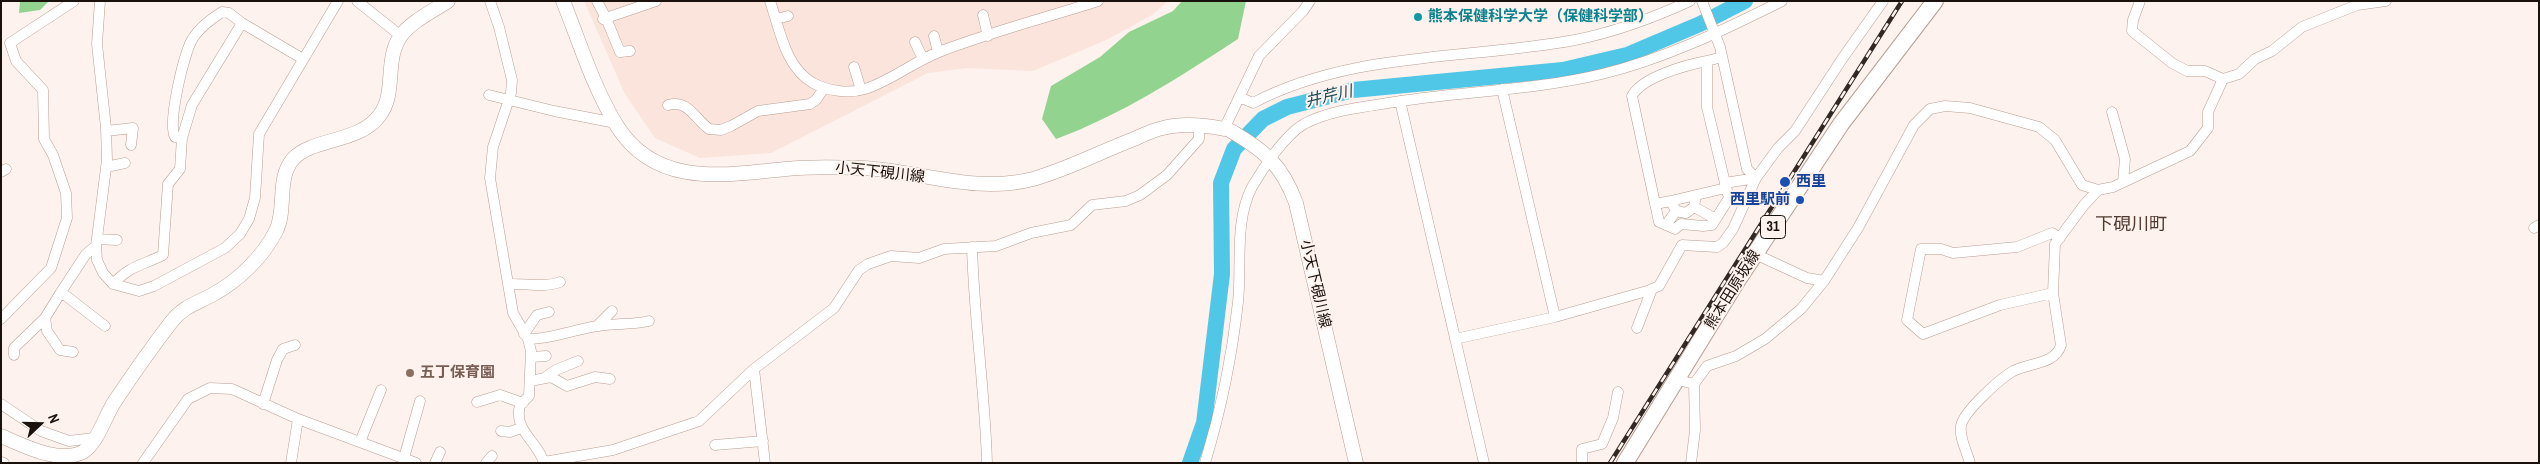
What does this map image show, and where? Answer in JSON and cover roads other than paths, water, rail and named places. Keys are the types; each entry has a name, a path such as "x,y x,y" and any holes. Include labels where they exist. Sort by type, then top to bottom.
{"main road":[{"path":"1,436 59,458 83,452 94,438 114,402 183,309 230,284 264,250 281,219 286,171 293,159 306,151 360,131 373,124 382,114 388,99 394,49 401,36 448,1"},
{"name":"小天下硯川線","path":"563,1 606,106 628,141 646,156 669,168 688,173 730,175 788,169 869,168 968,183 1004,183 1031,179 1062,170 1161,128 1199,125 1231,132 1254,144 1270,157 1288,183 1296,203 1356,463"},
{"name":"熊本田原坂線","path":"1625,463 1755,254 1841,124 1935,1"}],"street":[{"path":"1,319 51,268 67,218 66,193 53,156 44,138 43,90 16,61 10,43 74,1"},
{"path":"100,1 97,44 106,131 106,168 96,242 97,260 112,284 139,291 154,286 225,248 240,234 250,218 255,198 259,134 338,1"},
{"path":"357,1 401,36"},
{"path":"490,1 509,62 512,80 509,101 493,147 490,178 513,313 526,336 531,357 530,396 520,405 518,413 521,428 539,450 544,463 613,450 699,421 754,369 834,308 859,270 868,264 891,256 919,258 944,249 996,246 1031,233 1071,225 1092,205 1126,201 1140,195 1167,175 1199,139 1199,125"},
{"path":"597,1 620,52 630,51"},
{"path":"605,18 656,1"},
{"path":"770,1 788,54 795,67 812,83 839,91 861,90 938,52 1080,4 1098,1"},
{"path":"1231,132 1239,97 1259,56 1302,6 1310,1"},
{"path":"1239,97 1254,103 1311,78 1355,68 1575,40 1626,27 1690,1"},
{"path":"1205,463 1226,388 1238,301 1240,244 1244,213 1252,189 1270,157 1288,137 1304,124 1363,107 1400,101 1556,84 1602,74 1640,63 1782,1"},
{"path":"1455,339 1555,317 1652,289 1659,286 1682,245 1717,247 1733,229 1756,178 1778,148 1796,131 1842,59 1883,1"},
{"path":"2140,1 2133,20 2132,31 2172,63 2187,71 2205,71 2223,79 2239,74 2255,58 2272,51 2302,27 2356,6 2386,1"},
{"path":"1702,2 1722,57 1747,168 1756,178"},
{"path":"182,138 175,137 171,131 175,96 192,39 209,20 222,12 229,13 242,23 303,59"},
{"path":"983,15 988,36"},
{"path":"776,19 788,16"},
{"path":"112,284 136,265 145,264 163,255 168,184 180,169 182,138 192,105 242,23"},
{"path":"934,36 938,52"},
{"path":"915,42 923,59"},
{"path":"1707,61 1707,107 1729,198 1712,224 1703,226 1681,224 1676,228 1659,222 1632,96 1636,88 1683,66 1722,57"},
{"path":"854,67 861,90"},
{"path":"1690,463 1695,430 1694,384 1707,366 1736,356 1764,339 1801,309 1824,281 1858,228 1914,125 1930,109 1945,106 1970,108 2039,127 2055,140 2082,185 2098,190 2113,187 2139,177 2190,151 2208,128 2208,112 2223,79"},
{"path":"668,105 676,103 685,105 710,129 721,130 758,111 810,104 816,100 824,88"},
{"path":"1502,89 1555,317"},
{"path":"489,95 509,101 616,123"},
{"path":"1400,101 1484,463"},
{"path":"2112,112 2125,159 2123,182"},
{"path":"106,131 133,128 131,145"},
{"path":"106,168 125,163"},
{"path":"1655,204 1696,195 1756,178"},
{"path":"1970,463 1960,426 1964,416 2010,373 2052,358 2059,353 2061,345 2053,293 2055,244 2098,190"},
{"path":"1676,211 1686,213 1694,207 1696,195"},
{"path":"1671,201 1676,211"},
{"path":"1694,207 1716,219"},
{"path":"1666,225 1676,211"},
{"path":"2053,293 2000,305 1923,334 1907,320 1921,249 1942,249 1952,253 2018,247 2052,233 2060,238"},
{"path":"14,355 14,348 45,318 86,254 96,242 118,240"},
{"path":"972,247 987,463"},
{"path":"1755,254 1807,278 1824,281"},
{"path":"508,284 539,283 550,286 560,282"},
{"path":"1638,328 1652,289"},
{"path":"62,292 105,326"},
{"path":"597,326 612,311"},
{"path":"526,336 536,316 549,312"},
{"path":"45,318 47,331 52,342 60,350 73,352"},
{"path":"526,336 624,323 632,325 649,320"},
{"path":"263,404 277,360 283,349 295,345"},
{"path":"531,357 546,356"},
{"path":"544,378 556,370 578,361"},
{"path":"754,369 766,463"},
{"path":"530,381 551,377 567,386 595,377 610,379"},
{"path":"1678,380 1694,384"},
{"path":"145,461 188,399 210,388 232,389 298,419 416,463"},
{"path":"360,442 381,390"},
{"path":"1582,463 1582,449 1602,444 1613,418 1618,392"},
{"path":"477,402 500,395 523,403"},
{"path":"404,458 420,401"},
{"path":"1,404 41,431 69,441 94,438"},
{"path":"290,463 298,419"},
{"path":"501,431 510,432 521,428"},
{"path":"715,445 763,441"},
{"path":"435,463 440,452"}],"waterway":[{"name":"井芹川","path":"1190,463 1204,423 1222,274 1221,183 1234,149 1263,119 1287,107 1353,90 1563,70 1627,55 1700,24 1745,1"}],"railway":[{"path":"1610,463 1902,1"}],"place":[{"name":"熊本保健科学大学（保健科学部）","path":"1418,17"},
{"name":"西里","path":"1785,182"},
{"name":"西里駅前","path":"1800,200"},
{"name":"五丁保育園","path":"410,373"}],"district":[{"name":"下硯川町","path":"2131,225"}]}
